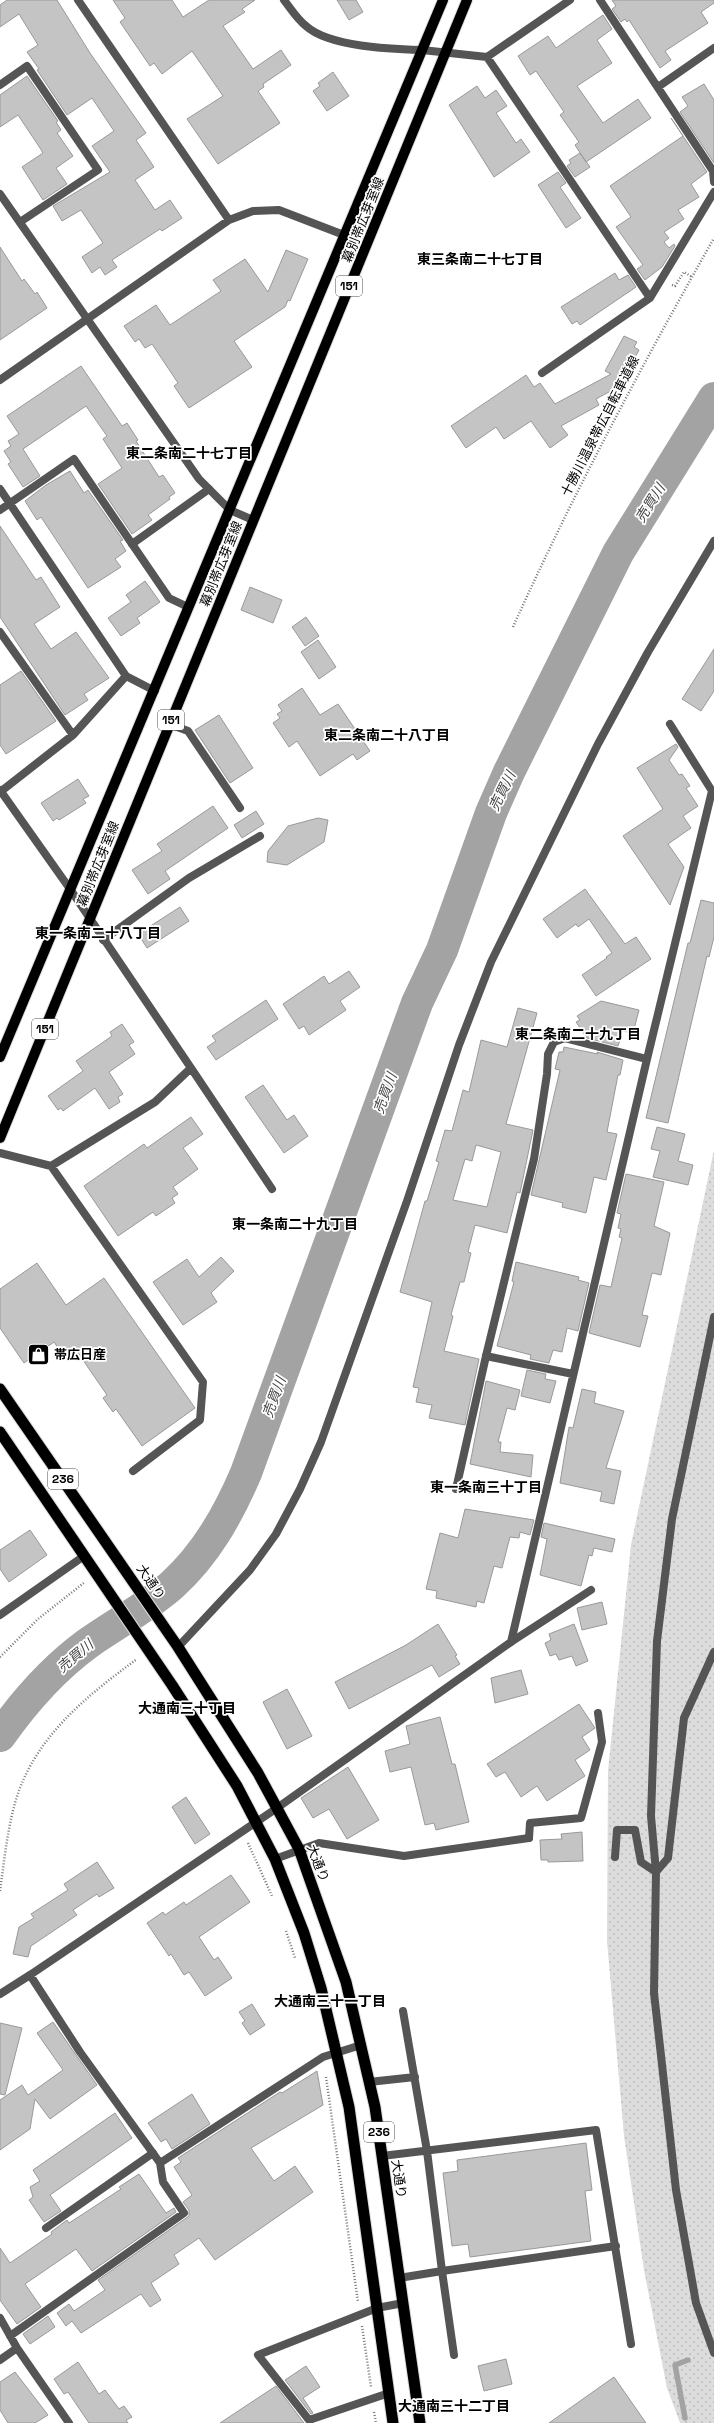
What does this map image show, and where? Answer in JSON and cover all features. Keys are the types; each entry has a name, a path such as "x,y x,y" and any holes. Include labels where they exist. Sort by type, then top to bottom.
{"highway":[{"name":"大通り","path":"0,1389 169,1633 277,1808 299,1849 346,1982 370,2082 420,2423"},
{"name":"236","path":"0,1432 146,1646 237,1786 275,1859 304,1933 321,1988 349,2107 393,2423"}],"main road":[{"name":"幕別帯広芽室線","path":"0,1057 443,0"},
{"name":"幕別帯広芽室線","path":"0,1138 467,0"}],"street":[{"path":"78,0 229,220"},
{"path":"284,0 306,27 331,39 381,49 422,50 487,57 570,0"},
{"path":"600,0 714,171 714,182"},
{"path":"658,87 714,48"},
{"path":"487,57 650,298"},
{"path":"0,84 27,66 98,170 20,222"},
{"path":"542,373 650,298 714,192"},
{"path":"0,194 199,479 230,510 253,520"},
{"path":"0,380 229,220 253,211 279,210 344,235"},
{"path":"0,510 74,459 169,598 188,607"},
{"path":"0,489 126,676 154,691"},
{"path":"132,544 209,489"},
{"path":"178,1647 250,1570 276,1534 300,1489 321,1442 407,1201 459,1044 491,962 598,744 648,652 714,540"},
{"path":"0,632 73,735"},
{"path":"126,676 73,735 0,792 70,889 272,1189"},
{"path":"169,724 188,731 240,808"},
{"path":"511,1642 647,1059 712,791 670,724"},
{"path":"103,940 189,878 260,836"},
{"path":"456,1489 486,1356 534,1159 547,1074 548,1054 554,1042 565,1038 647,1059"},
{"path":"51,1166 155,1102 191,1068"},
{"path":"0,1154 51,1166 203,1382 200,1420 133,1471"},
{"path":"714,1317 672,1518 657,1641 651,1816 656,1872 654,1993 676,2190 696,2303 714,2353"},
{"path":"486,1356 574,1374"},
{"path":"0,1615 84,1556"},
{"path":"0,1994 277,1808 511,1642 591,1590"},
{"path":"656,1872 668,1858 684,1718 714,1652"},
{"path":"275,1859 319,1843 404,1856 529,1838 530,1824 581,1818 602,1742 598,1713"},
{"path":"615,1857 617,1830 635,1830 641,1862 656,1872"},
{"path":"10,2336 184,2213 163,2182 160,2163 80,2052 30,1975"},
{"path":"403,2011 427,2151 454,2355"},
{"path":"160,2163 323,2057 361,2045"},
{"path":"370,2082 415,2077"},
{"path":"382,2156 596,2130 631,2344"},
{"path":"46,2228 153,2153"},
{"path":"399,2278 616,2246"},
{"path":"389,2392 309,2420 258,2355 377,2308 403,2303"},
{"path":"0,2318 17,2348 69,2423"},
{"path":"0,2360 17,2348"}],"path":[{"name":"十勝川温泉帯広自転車道線","path":"513,627 552,541 647,357 714,238"},
{"path":"0,1657 38,1619 97,1573"},
{"path":"0,1891 15,1803 28,1770 52,1732 95,1690 139,1658 143,1665"},
{"path":"242,1831 274,1900"},
{"path":"285,1928 297,1963"},
{"path":"323,2057 376,2423"}],"shaded area":[{"path":"714,1150 714,2423 680,2423 667,2388 644,2270 624,2136 607,1941 608,1771 631,1545"}],"building":[{"path":"7,0 57,0 90,53 146,133 136,140 154,167 135,180 155,210 170,200 182,218 162,231 160,229 112,260 117,267 105,275 100,267 92,273 82,257 103,243 81,210 62,221 53,206 110,172 92,146 114,131 92,98 67,115 37,70 39,69 27,52 38,45 19,14 0,27 0,5"},
{"path":"113,0 172,0 183,17 209,0 255,0 242,9 245,12 223,26 253,69 281,50 291,65 263,84 264,87 258,91 280,123 218,164 187,119 223,96 192,51 162,74 154,63 150,66 120,22 125,18"},
{"path":"337,0 356,0 363,12 349,20"},
{"path":"612,0 714,0 714,3 701,12 708,23 665,51 671,60 660,68 629,20 627,22 625,19 621,22 612,9 616,6"},
{"path":"603,15 612,29 597,40 612,63 577,86 603,123 638,99 651,118 586,162 575,145 579,142 560,115 564,112 536,71 530,75 518,56 548,36 556,48"},
{"path":"333,72 349,96 327,111 313,91 320,86 318,83"},
{"path":"27,76 58,121 56,122 61,130 57,133 73,156 56,168 67,184 43,200 22,167 43,153 18,115 0,127 0,95"},
{"path":"704,84 714,100 714,163 680,112 688,106 682,97"},
{"path":"477,86 485,98 496,90 507,106 496,113 516,143 521,139 530,152 494,177 449,105"},
{"path":"683,136 707,172 691,184 699,197 678,210 684,219 664,232 669,238 664,242 669,248 674,244 675,246 662,267 645,280 637,269 643,265 616,227 631,217 610,186"},
{"path":"580,153 590,167 575,177 567,166 571,163 569,160"},
{"path":"558,172 566,183 560,187 581,218 566,228 538,185"},
{"path":"0,247 22,281 24,279 35,294 37,292 47,308 0,340"},
{"path":"286,250 308,259 290,301 288,300 285,307 234,341 252,367 189,408 174,386 178,383 152,344 145,348 139,339 135,342 124,326 156,305 170,325 221,291 213,280 245,259 268,292"},
{"path":"615,273 619,280 628,275 636,287 580,325 577,321 572,324 561,307"},
{"path":"624,336 637,342 634,347 639,350 620,386 596,399 599,405 561,426 568,435 550,448 531,421 504,439 496,427 466,448 451,426 526,375 534,387 540,383 555,404 611,374 605,371"},
{"path":"81,366 122,426 127,423 138,440 136,441 159,477 163,475 175,493 169,497 170,499 148,515 152,520 132,534 98,484 122,468 103,439 107,436 86,406 23,449 40,476 23,487 8,464 11,462 4,451 11,446 8,441 19,434 7,416"},
{"path":"70,471 84,493 88,490 123,540 120,541 126,551 115,559 121,567 88,588 41,517 37,520 25,501 46,485"},
{"path":"0,526 36,580 41,577 60,607 34,624 51,649 76,632 109,678 84,694 88,700 65,715 0,617"},
{"path":"145,581 160,602 137,618 140,623 121,636 108,618 131,602 126,595"},
{"path":"250,587 282,600 273,623 241,610"},
{"path":"306,617 319,636 305,646 292,627"},
{"path":"318,640 336,667 319,679 301,652"},
{"path":"714,649 714,691 701,711 682,699"},
{"path":"21,671 56,721 6,754 0,745 0,685"},
{"path":"302,688 320,715 338,704 370,751 357,760 353,754 320,776 297,741 289,747 273,723 280,718 277,714 282,711 278,705"},
{"path":"219,715 253,768 230,783 195,730"},
{"path":"676,744 678,747 669,760 679,775 682,774 690,786 686,788 698,806 683,816 691,828 668,844 684,867 670,905 623,836 663,809 637,768"},
{"path":"78,779 89,796 83,799 86,803 59,820 57,818 53,821 41,803"},
{"path":"213,806 228,828 165,871 170,879 148,894 132,870 162,851 157,844"},
{"path":"256,811 264,824 242,838 234,825"},
{"path":"318,818 328,820 324,842 287,865 267,862 268,851 288,826"},
{"path":"585,889 625,944 636,937 651,959 596,996 582,975 612,953 589,919 578,927 576,924 557,938 543,919"},
{"path":"701,900 714,903 714,937 709,957 707,956 668,1123 646,1118 688,943 690,943"},
{"path":"180,907 189,921 147,948 138,934"},
{"path":"349,971 360,987 340,1001 346,1010 309,1035 304,1026 299,1029 283,1004 324,976 329,984"},
{"path":"266,1000 278,1019 216,1060 207,1047 216,1041 212,1036"},
{"path":"601,1001 639,1010 633,1033 623,1031 618,1046 587,1038 576,1022 580,1020 577,1016"},
{"path":"518,1008 537,1013 506,1124 533,1130 520,1193 517,1192 507,1233 475,1225 468,1252 471,1253 464,1282 460,1282 451,1315 453,1316 444,1351 479,1359 465,1425 429,1418 432,1405 416,1402 419,1388 413,1387 432,1302 400,1292 425,1201 427,1201 439,1162 436,1161 445,1130 452,1131 463,1090 469,1092 481,1040 507,1047","holes":["476,1145 501,1152 487,1207 453,1200 465,1159 472,1161"]},
{"path":"122,1024 134,1042 129,1045 135,1054 109,1072 123,1094 118,1097 120,1102 109,1109 95,1088 63,1111 61,1108 58,1110 48,1096 83,1071 76,1061 112,1036 110,1032"},
{"path":"564,1047 598,1054 597,1052 623,1060 620,1075 618,1075 607,1132 617,1134 606,1180 594,1177 586,1213 562,1207 563,1203 531,1195 560,1070 555,1069 559,1052 563,1052"},
{"path":"263,1085 287,1120 294,1115 308,1136 284,1153 245,1097"},
{"path":"191,1117 203,1134 183,1148 198,1169 173,1187 178,1194 172,1198 175,1203 156,1216 153,1212 118,1236 84,1186 144,1144 147,1148"},
{"path":"657,1127 685,1134 678,1161 693,1165 688,1185 653,1177 660,1151 651,1149"},
{"path":"626,1174 664,1182 654,1226 670,1233 661,1275 652,1273 642,1315 648,1316 640,1347 589,1333 600,1285 611,1287 622,1238 619,1237 621,1229 618,1228 621,1214 617,1213"},
{"path":"221,1257 234,1271 211,1293 217,1302 183,1325 153,1282 187,1259 199,1277"},
{"path":"516,1262 579,1277 578,1280 589,1283 578,1331 567,1328 562,1352 553,1350 549,1363 530,1359 531,1355 497,1346 514,1282 512,1281"},
{"path":"37,1263 66,1305 104,1278 195,1408 142,1446 116,1409 113,1412 103,1398 107,1395 74,1347 63,1355 54,1342 24,1363 0,1328 0,1289"},
{"path":"527,1370 546,1374 545,1379 556,1381 550,1403 521,1396"},
{"path":"486,1381 520,1390 515,1410 507,1408 498,1442 501,1442 500,1452 533,1455 531,1477 470,1464"},
{"path":"582,1389 596,1392 594,1403 624,1411 606,1468 621,1471 614,1504 600,1501 602,1492 560,1483 569,1427 573,1428"},
{"path":"465,1509 534,1520 530,1535 520,1532 519,1538 510,1537 502,1568 494,1566 484,1603 477,1601 476,1607 436,1598 437,1591 426,1589 440,1533 458,1538"},
{"path":"544,1523 615,1539 612,1552 594,1548 592,1556 589,1555 581,1586 540,1575 547,1539 541,1537"},
{"path":"30,1530 47,1555 9,1582 0,1569 0,1550"},
{"path":"602,1602 607,1624 582,1630 577,1608"},
{"path":"438,1624 457,1655 455,1656 460,1664 439,1677 432,1665 349,1709 335,1682 406,1645"},
{"path":"574,1624 588,1661 576,1666 572,1656 559,1660 556,1654 550,1656 545,1643 551,1640 549,1634"},
{"path":"521,1670 528,1694 495,1703 491,1678"},
{"path":"287,1689 312,1736 287,1749 263,1702"},
{"path":"579,1704 595,1728 582,1737 590,1750 575,1760 585,1776 547,1801 537,1786 521,1797 505,1772 496,1777 487,1764"},
{"path":"440,1717 452,1764 455,1764 469,1822 436,1830 434,1823 425,1825 411,1767 390,1772 385,1751 410,1744 406,1726"},
{"path":"348,1767 379,1820 347,1839 329,1809 313,1818 301,1798"},
{"path":"186,1797 210,1834 195,1844 172,1807"},
{"path":"582,1832 583,1861 548,1862 548,1860 541,1860 540,1840 562,1839 561,1834"},
{"path":"97,1862 114,1888 99,1897 97,1894 73,1910 77,1915 31,1946 28,1957 13,1954 19,1927 34,1918 31,1914 68,1890 64,1884"},
{"path":"231,1875 250,1902 199,1937 214,1960 218,1957 232,1978 205,1996 189,1972 184,1975 171,1954 169,1956 147,1923 163,1912 165,1915 184,1902 186,1905"},
{"path":"252,2004 265,2025 250,2035 242,2023 245,2021 239,2012"},
{"path":"53,2022 97,2085 50,2119 35,2099 30,2129 0,2150 0,2100 22,2085 28,2095 63,2070 37,2033"},
{"path":"0,2023 22,2028 5,2095 0,2094"},
{"path":"317,2071 323,2105 251,2148 274,2181 295,2166 313,2192 215,2260 199,2238 174,2255 179,2264 151,2283 161,2300 150,2307 141,2294 81,2333 72,2321 66,2326 57,2313 69,2304 74,2311 105,2290 98,2280 189,2216 189,2210 183,2202 192,2195 174,2167 181,2162 178,2158 280,2092 282,2093"},
{"path":"192,2094 210,2124 172,2149 166,2139 161,2142 148,2123"},
{"path":"115,2113 132,2138 50,2195 61,2211 44,2222 29,2200 33,2197 30,2187 40,2181 33,2170"},
{"path":"586,2143 592,2190 585,2191 591,2241 470,2257 468,2244 452,2246 443,2173 458,2171 457,2160"},
{"path":"139,2174 166,2213 174,2208 176,2212 92,2271 76,2249 25,2284 41,2307 17,2324 0,2300 0,2248 10,2263 52,2234 51,2232 67,2220 69,2223 121,2189 119,2187"},
{"path":"48,2316 55,2327 30,2344 23,2334"},
{"path":"506,2359 512,2384 484,2391 478,2366"},
{"path":"78,2362 99,2394 105,2390 119,2409 124,2406 132,2417 126,2420 128,2423 89,2423 68,2392 64,2394 54,2379"},
{"path":"306,2366 320,2387 303,2398 313,2413 311,2414 285,2380"},
{"path":"15,2372 48,2415 35,2423 8,2423 0,2410 0,2382"},
{"path":"614,2377 646,2423 549,2423"},
{"path":"276,2386 304,2423 220,2423"}],"waterway":[{"name":"売買川","path":"0,1736 29,1699 62,1664 87,1644 152,1601 172,1585 206,1547 224,1519 246,1473 417,1003 442,950 491,813 509,772 618,553 714,398"},
{"path":"685,2418 675,2365 688,2360"}],"place":[{"name":"帯広日産","path":"38,1354"}],"district":[{"name":"東三条南二十七丁目","path":"480,259"},
{"name":"東二条南二十七丁目","path":"189,453"},
{"name":"東二条南二十八丁目","path":"387,735"},
{"name":"東一条南二十八丁目","path":"98,933"},
{"name":"東二条南二十九丁目","path":"578,1034"},
{"name":"東一条南二十九丁目","path":"295,1224"},
{"name":"東一条南三十丁目","path":"486,1487"},
{"name":"大通南三十丁目","path":"187,1708"},
{"name":"大通南三十一丁目","path":"330,2001"},
{"name":"大通南三十二丁目","path":"454,2406"}]}
